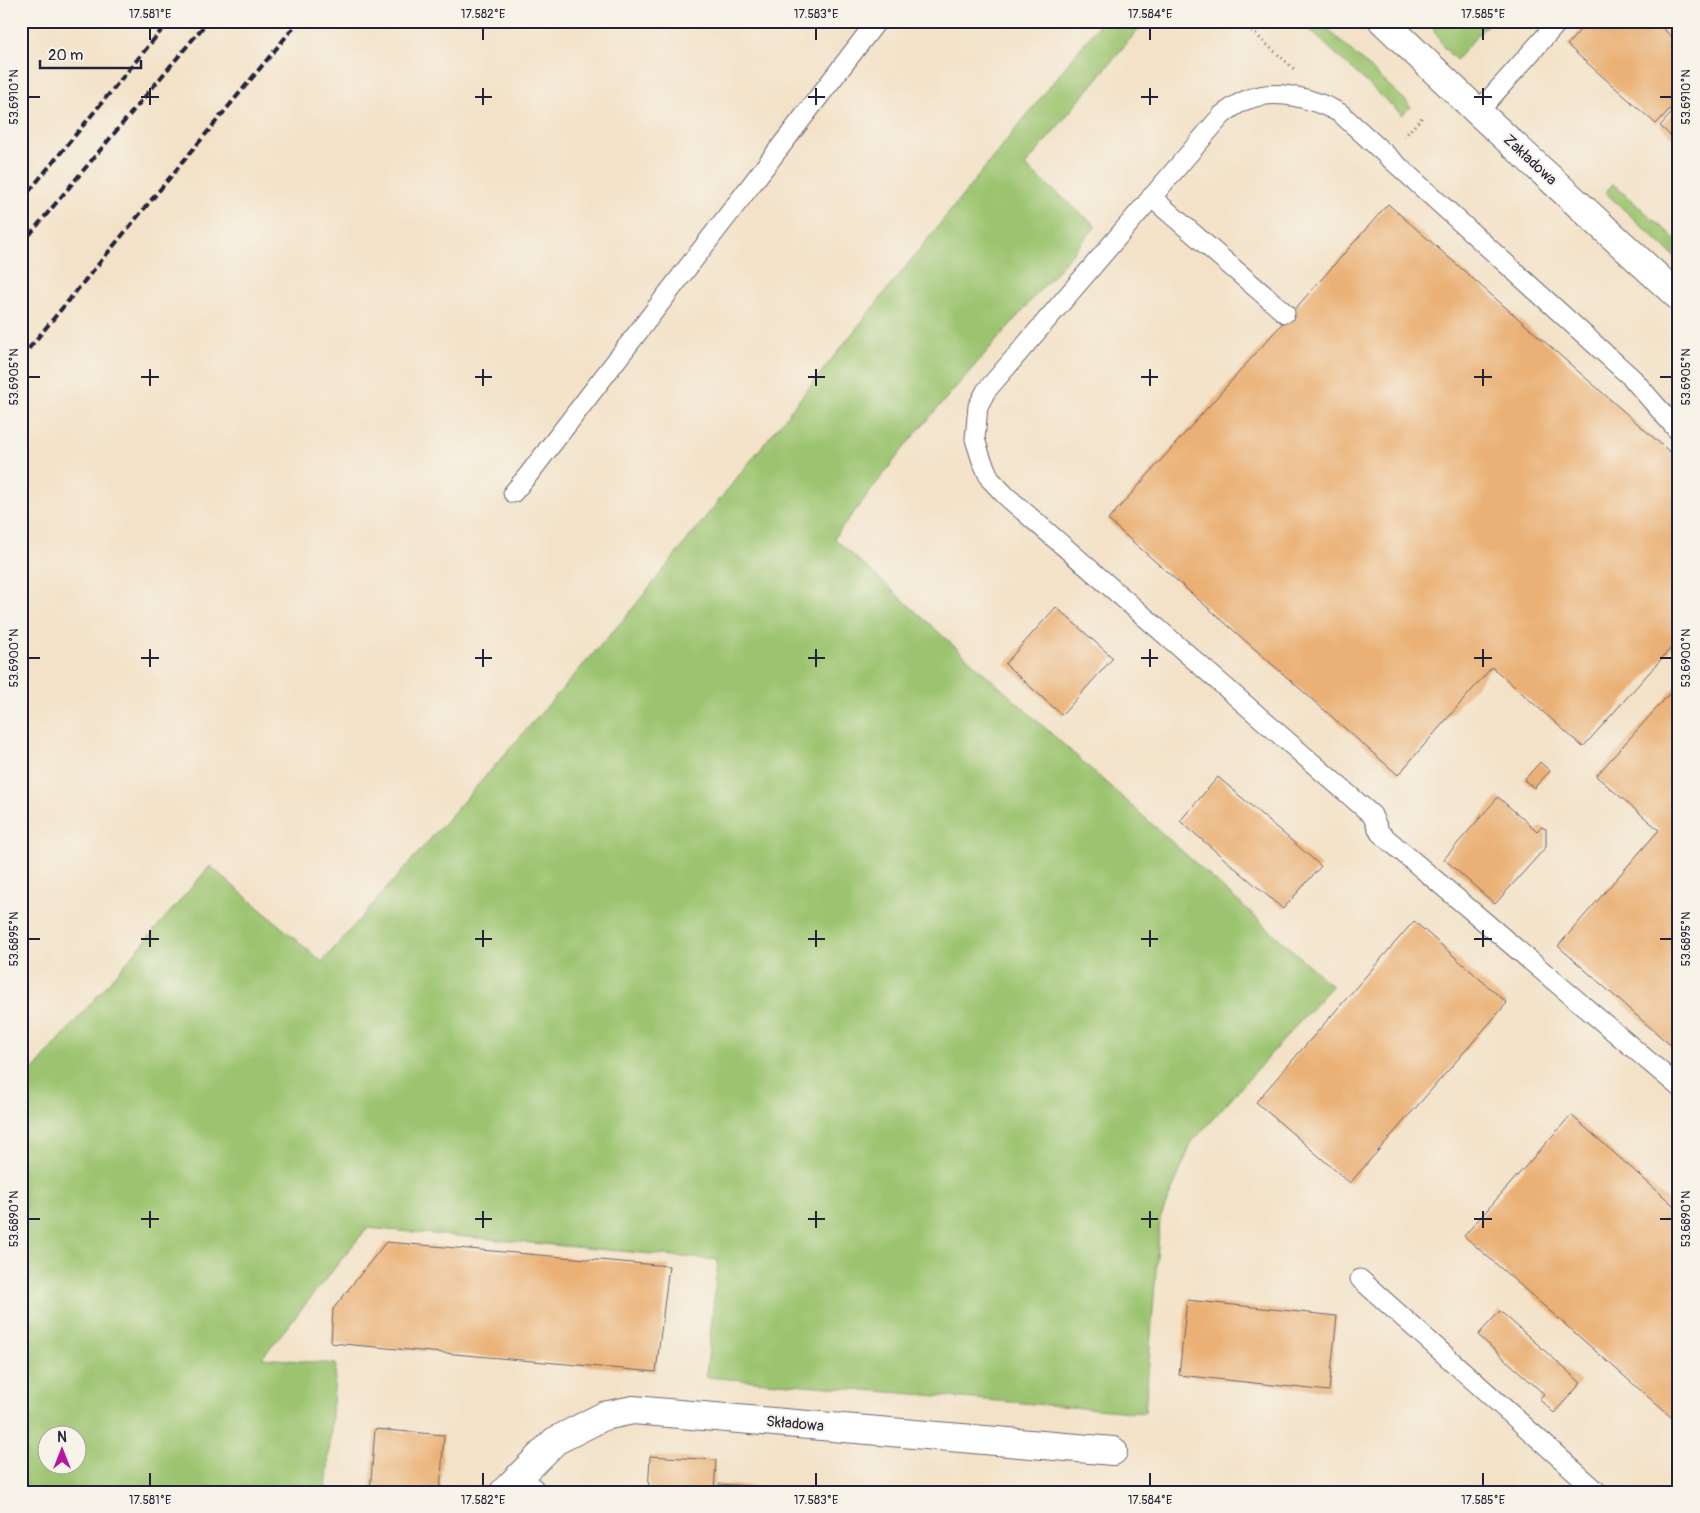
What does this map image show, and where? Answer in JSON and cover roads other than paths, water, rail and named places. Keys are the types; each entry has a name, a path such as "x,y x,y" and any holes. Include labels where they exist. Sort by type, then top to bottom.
{"street":[{"name":"Zakładowa","path":"1383,21 1478,112 1679,297"},
{"name":"Składowa","path":"521,1486 555,1441 604,1416 633,1410 1113,1450"}],"lane":[{"path":"513,493 535,467 877,21"},
{"path":"1478,112 1559,21"},
{"path":"1679,432 1632,378 1340,114 1324,104 1296,97 1263,96 1250,98 1235,105 1222,115 986,391 978,406 975,439 990,479 1006,496 1372,814 1380,833 1679,1087"},
{"path":"1151,196 1285,313"},
{"path":"1360,1279 1598,1492"}],"railway":[{"path":"21,201 169,21"},
{"path":"21,245 208,21"},
{"path":"21,358 299,21"}]}
